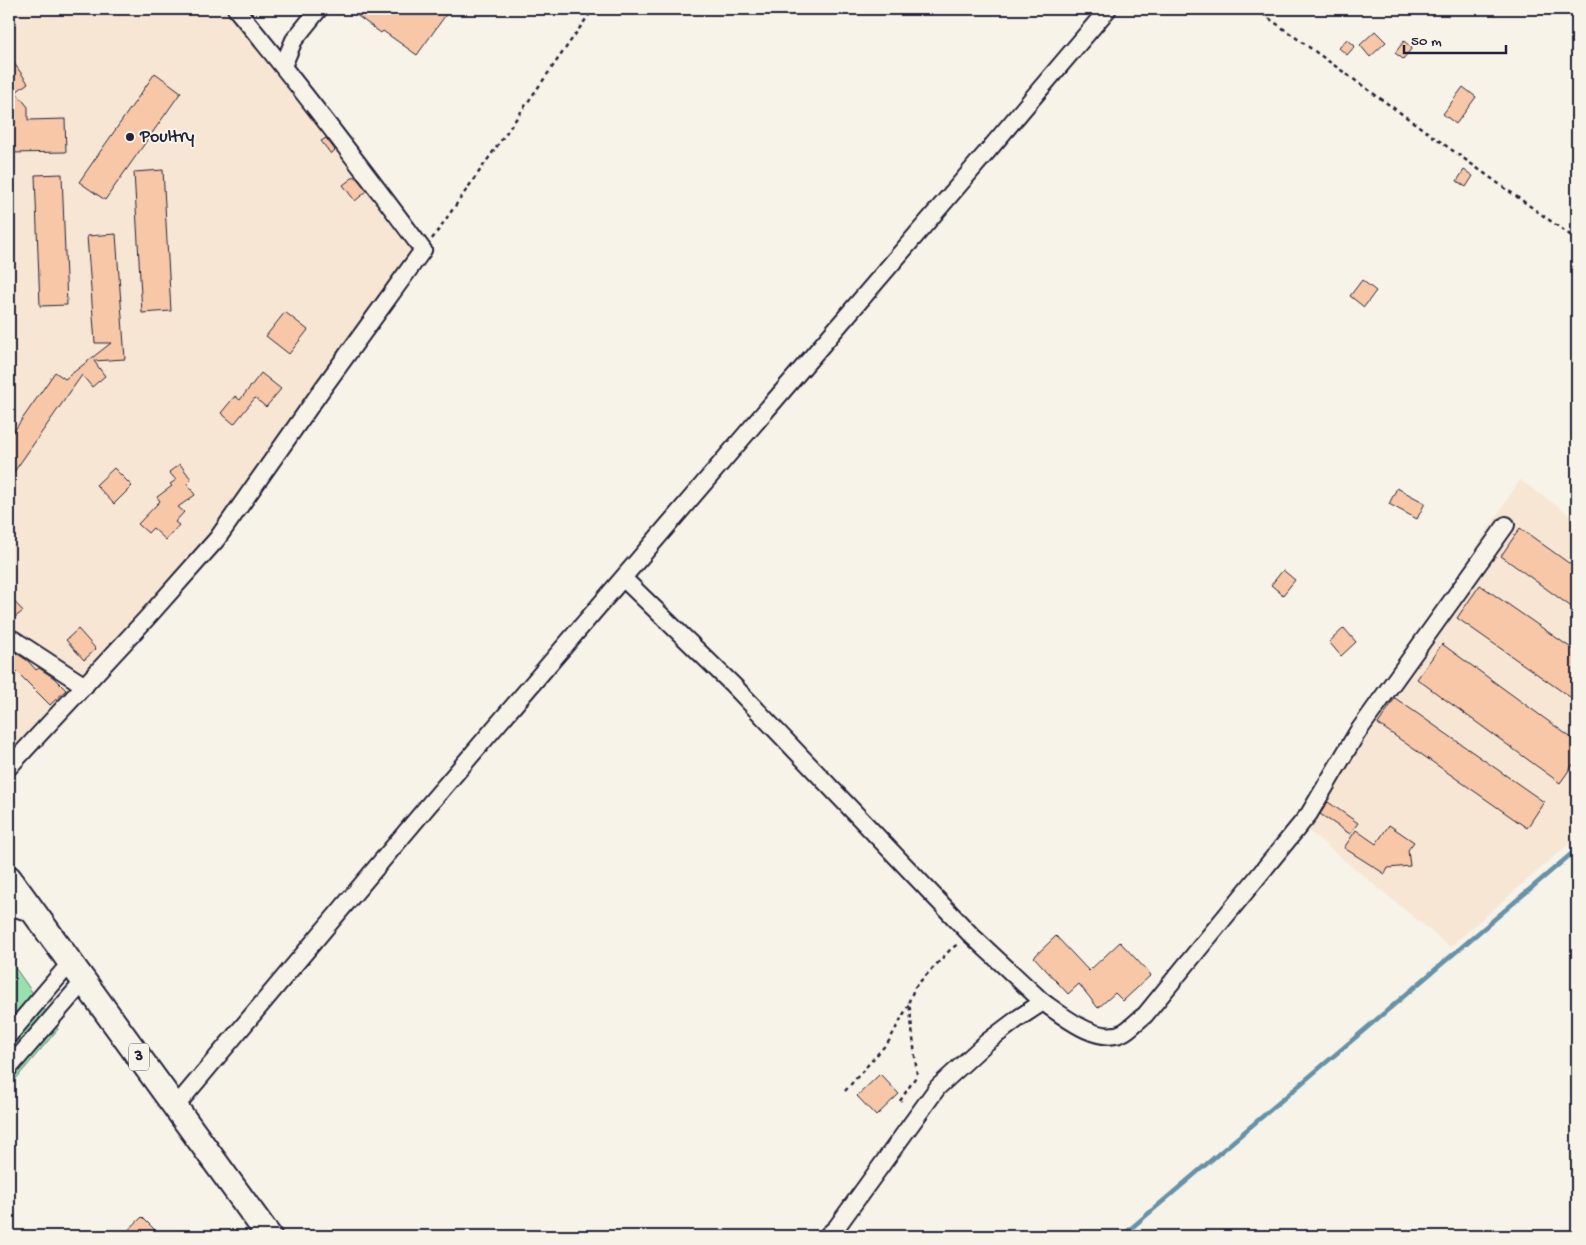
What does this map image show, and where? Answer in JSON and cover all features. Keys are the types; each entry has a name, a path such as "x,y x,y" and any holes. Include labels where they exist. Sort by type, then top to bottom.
{"highway":[{"name":"3","path":"9,878 269,1236"}],"street":[{"path":"9,767 85,686 217,539 423,250 357,161 236,9"},
{"path":"283,66 294,40 319,9"},
{"path":"176,1106 427,807 624,579 1108,9"},
{"path":"624,579 733,685 970,935 1044,1002 1077,1026 1108,1036 1123,1033 1145,1015 1309,814 1357,733 1506,525"},
{"path":"9,640 13,638 85,686"},
{"path":"9,906 36,915"},
{"path":"9,1035 71,962"},
{"path":"9,1068 84,981"},
{"path":"826,1236 836,1228 938,1087 987,1042 1020,1017 1044,1002"}],"path":[{"path":"423,250 593,9"},
{"path":"1256,9 1577,240"},
{"path":"845,1091 889,1042 915,987 950,950 970,935"},
{"path":"900,1101 917,1075 909,1003"}],"shaded area":[{"path":"9,9 234,9 417,247 211,534 144,613 9,759"},
{"path":"1520,480 1577,520 1577,837 1450,947 1298,822"}],"green space":[{"path":"9,959 58,1029 9,1087"}],"building":[{"path":"348,9 450,9 417,55 383,31 381,33"},
{"path":"1375,31 1386,42 1370,57 1360,45"},
{"path":"1347,39 1355,46 1347,55 1339,48"},
{"path":"1404,41 1412,48 1403,59 1395,53"},
{"path":"9,56 28,83 16,92 28,107 28,120 65,119 66,152 9,153"},
{"name":"Poultry","path":"155,73 181,92 105,200 79,182"},
{"path":"1463,87 1476,97 1456,124 1443,114"},
{"path":"326,138 335,150 331,154 321,141"},
{"name":"Poultry","path":"163,170 171,311 142,313 134,172"},
{"path":"1464,170 1473,176 1466,187 1457,181"},
{"path":"62,174 67,305 40,306 35,175"},
{"path":"355,176 367,191 355,201 343,185"},
{"path":"116,234 125,359 94,361 105,376 92,387 82,375 9,479 9,438 55,372 65,379 111,343 95,343 87,236"},
{"path":"1362,280 1376,291 1364,307 1350,296"},
{"path":"285,312 308,330 289,354 266,336"},
{"path":"261,373 281,389 266,407 255,398 234,424 221,413 235,396 240,400"},
{"path":"180,464 191,479 187,483 195,495 178,507 184,512 175,522 179,525 166,540 153,528 148,533 138,524 160,501 157,497 172,486 170,484 176,480 169,472"},
{"path":"114,468 132,486 114,504 96,485"},
{"path":"1397,488 1425,503 1417,519 1389,504"},
{"path":"1520,528 1577,569 1577,611 1501,556"},
{"path":"1283,570 1295,580 1283,595 1271,585"},
{"path":"1480,585 1577,652 1577,702 1457,618"},
{"path":"9,596 23,611 9,622"},
{"path":"1344,628 1356,642 1341,656 1329,642"},
{"path":"78,629 96,649 84,660 66,640"},
{"path":"1442,644 1577,742 1577,759 1560,783 1417,679"},
{"path":"13,651 28,661 36,670 39,668 54,678 66,690 50,705 9,664 9,654"},
{"path":"1395,698 1544,802 1527,828 1378,724"},
{"path":"1328,802 1358,823 1350,834 1320,814"},
{"path":"1389,825 1414,842 1408,850 1410,866 1388,868 1385,874 1344,848 1356,830 1376,844"},
{"path":"1056,936 1089,971 1120,942 1151,975 1123,1001 1115,993 1098,1008 1079,984 1068,994 1034,957"},
{"path":"880,1074 899,1094 876,1116 857,1096"},
{"path":"142,1217 161,1236 122,1236"}],"waterway":[{"path":"1122,1236 1577,849"}],"place":[{"name":"Poultry","path":"130,137"}]}
